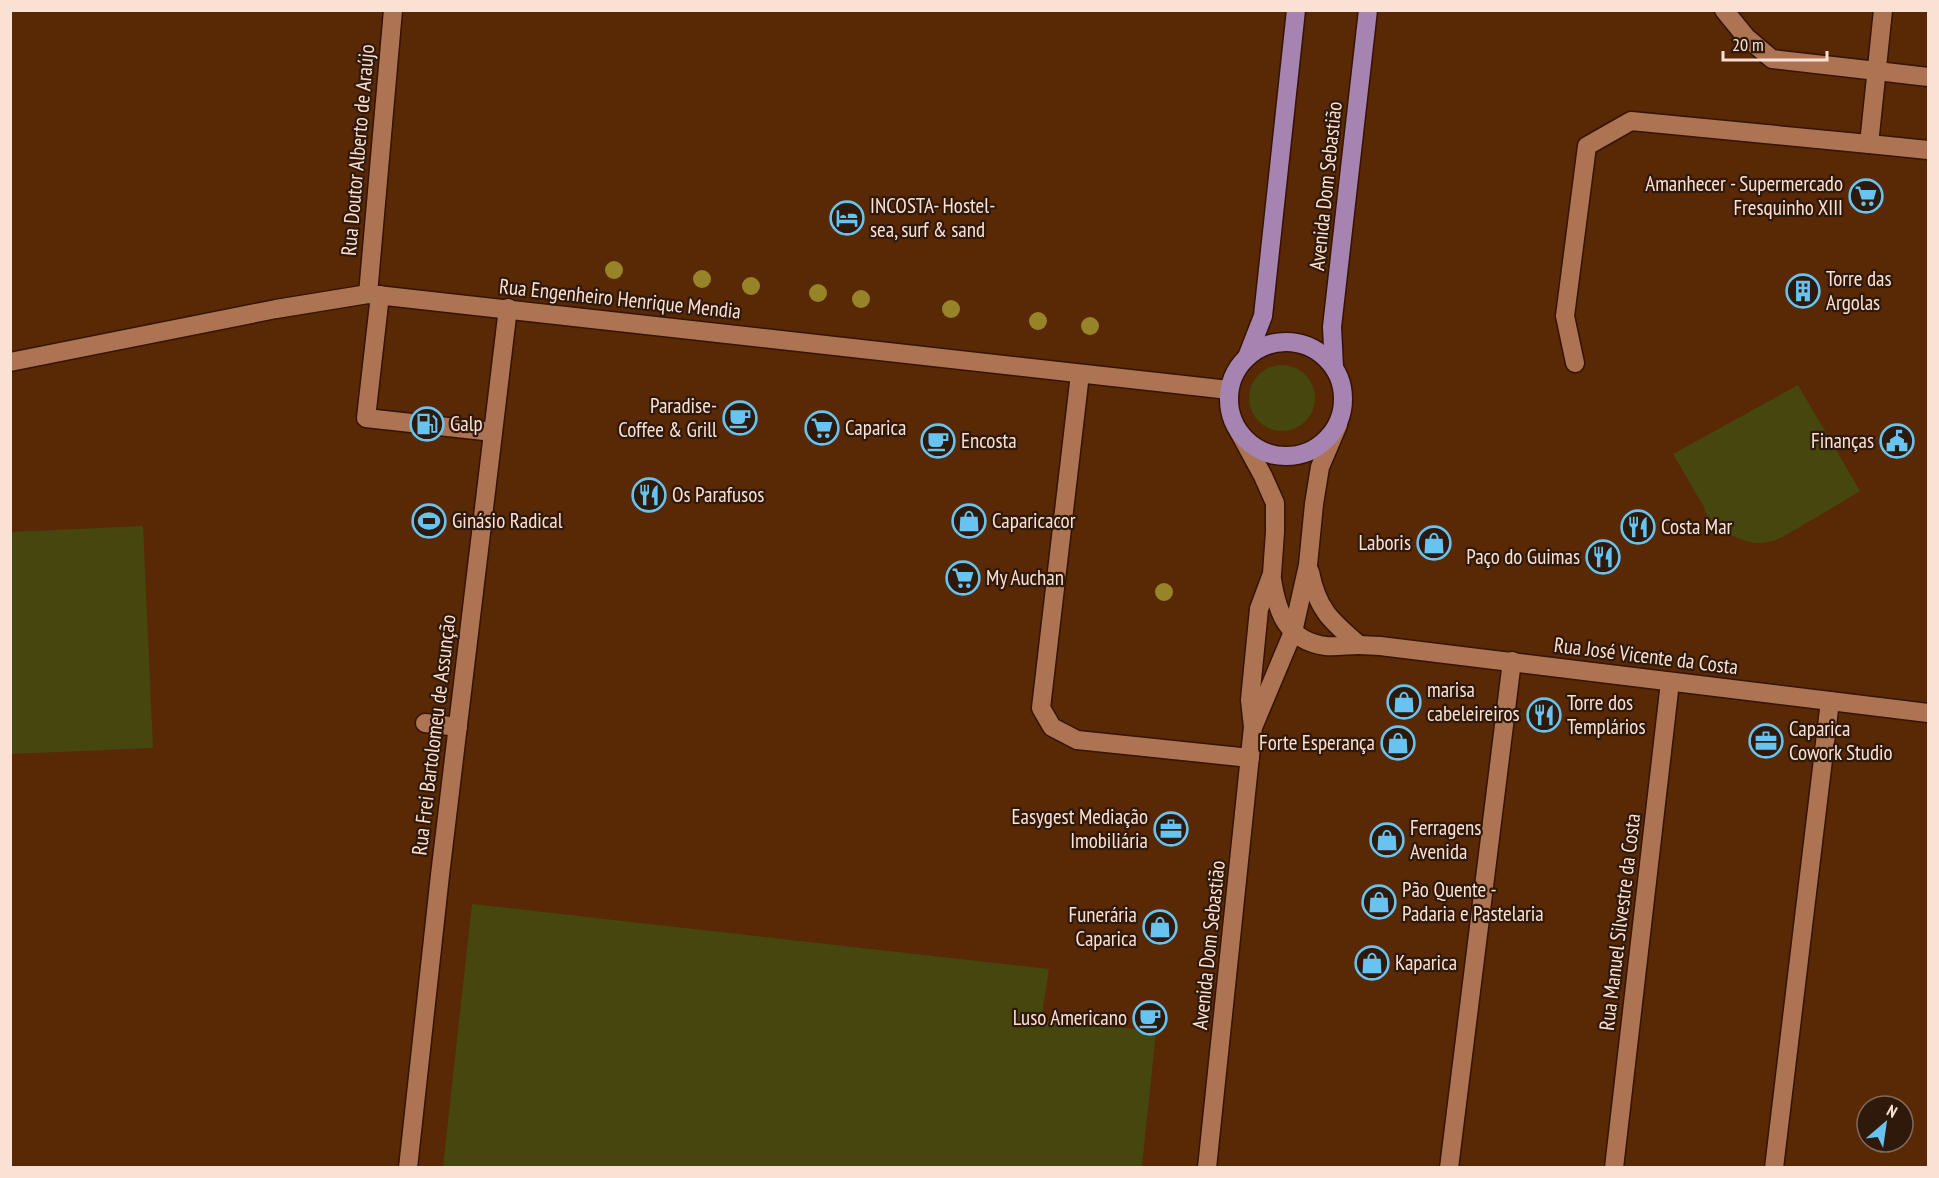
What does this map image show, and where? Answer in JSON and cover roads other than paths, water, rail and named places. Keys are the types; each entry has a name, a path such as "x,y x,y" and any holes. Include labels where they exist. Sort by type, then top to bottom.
{"main road":[{"path":"1247,357 1263,316 1296,10"},
{"name":"Avenida Dom Sebastião","path":"1334,368 1332,327 1368,10"},
{"path":"1283,342 1304,345 1322,354 1334,368 1341,381 1344,396 1343,411 1338,425 1327,441 1310,452 1292,457 1272,455 1254,447 1239,432 1230,412 1229,390 1235,372 1247,357 1263,346 1283,342"}],"street":[{"name":"Rua Doutor Alberto de Araújo","path":"393,10 366,418 493,432"},
{"path":"1724,10 1746,37 1772,59 1929,77"},
{"path":"1869,144 1883,10"},
{"path":"1575,363 1565,316 1587,146 1631,121 1929,150"},
{"name":"Rua Engenheiro Henrique Mendia","path":"10,362 243,315 374,294 1229,390"},
{"name":"Rua Frei Bartolomeu de Assunção","path":"408,1167 440,875 508,308"},
{"path":"1080,374 1041,708 1052,727 1077,740 1250,758"},
{"name":"Avenida Dom Sebastião","path":"1253,727 1293,632 1308,565 1320,467 1338,425"},
{"name":"Avenida Dom Sebastião","path":"1208,1167 1253,727 1250,700 1259,609 1272,574 1275,532 1275,503 1239,432"},
{"path":"1308,565 1313,591 1322,609 1336,626 1359,645"},
{"path":"1272,574 1275,599 1280,614 1293,632"},
{"name":"Rua José Vicente da Costa","path":"1293,632 1306,640 1326,646 1380,646 1929,713"},
{"path":"1449,1167 1512,662"},
{"name":"Rua Manuel Silvestre da Costa","path":"1614,1167 1670,682"},
{"path":"1774,1167 1830,701"},
{"path":"425,723 458,727"}],"place":[{"name":"Amanhecer - Supermercado Fresquinho XIII","path":"1866,196"},
{"name":"INCOSTA- Hostel- sea, surf & sand","path":"847,218"},
{"name":"Torre das Argolas","path":"1803,291"},
{"name":"Paradise- Coffee & Grill","path":"740,418"},
{"name":"Galp","path":"427,424"},
{"name":"Caparica","path":"822,428"},
{"name":"Encosta","path":"938,441"},
{"name":"Finanças","path":"1897,441"},
{"name":"Os Parafusos","path":"649,495"},
{"name":"Ginásio Radical","path":"429,521"},
{"name":"Caparicacor","path":"969,521"},
{"name":"Costa Mar","path":"1638,527"},
{"name":"Laboris","path":"1434,543"},
{"name":"Paço do Guimas","path":"1603,557"},
{"name":"My Auchan","path":"963,578"},
{"name":"marisa cabeleireiros","path":"1404,702"},
{"name":"Torre dos Templários","path":"1544,715"},
{"name":"Caparica Cowork Studio","path":"1766,741"},
{"name":"Forte Esperança","path":"1398,743"},
{"name":"Easygest Mediação Imobiliária","path":"1171,829"},
{"name":"Ferragens Avenida","path":"1387,840"},
{"name":"Pão Quente - Padaria e Pastelaria","path":"1379,902"},
{"name":"Funerária Caparica","path":"1160,927"},
{"name":"Kaparica","path":"1372,963"},
{"name":"Luso Americano","path":"1150,1018"}]}
